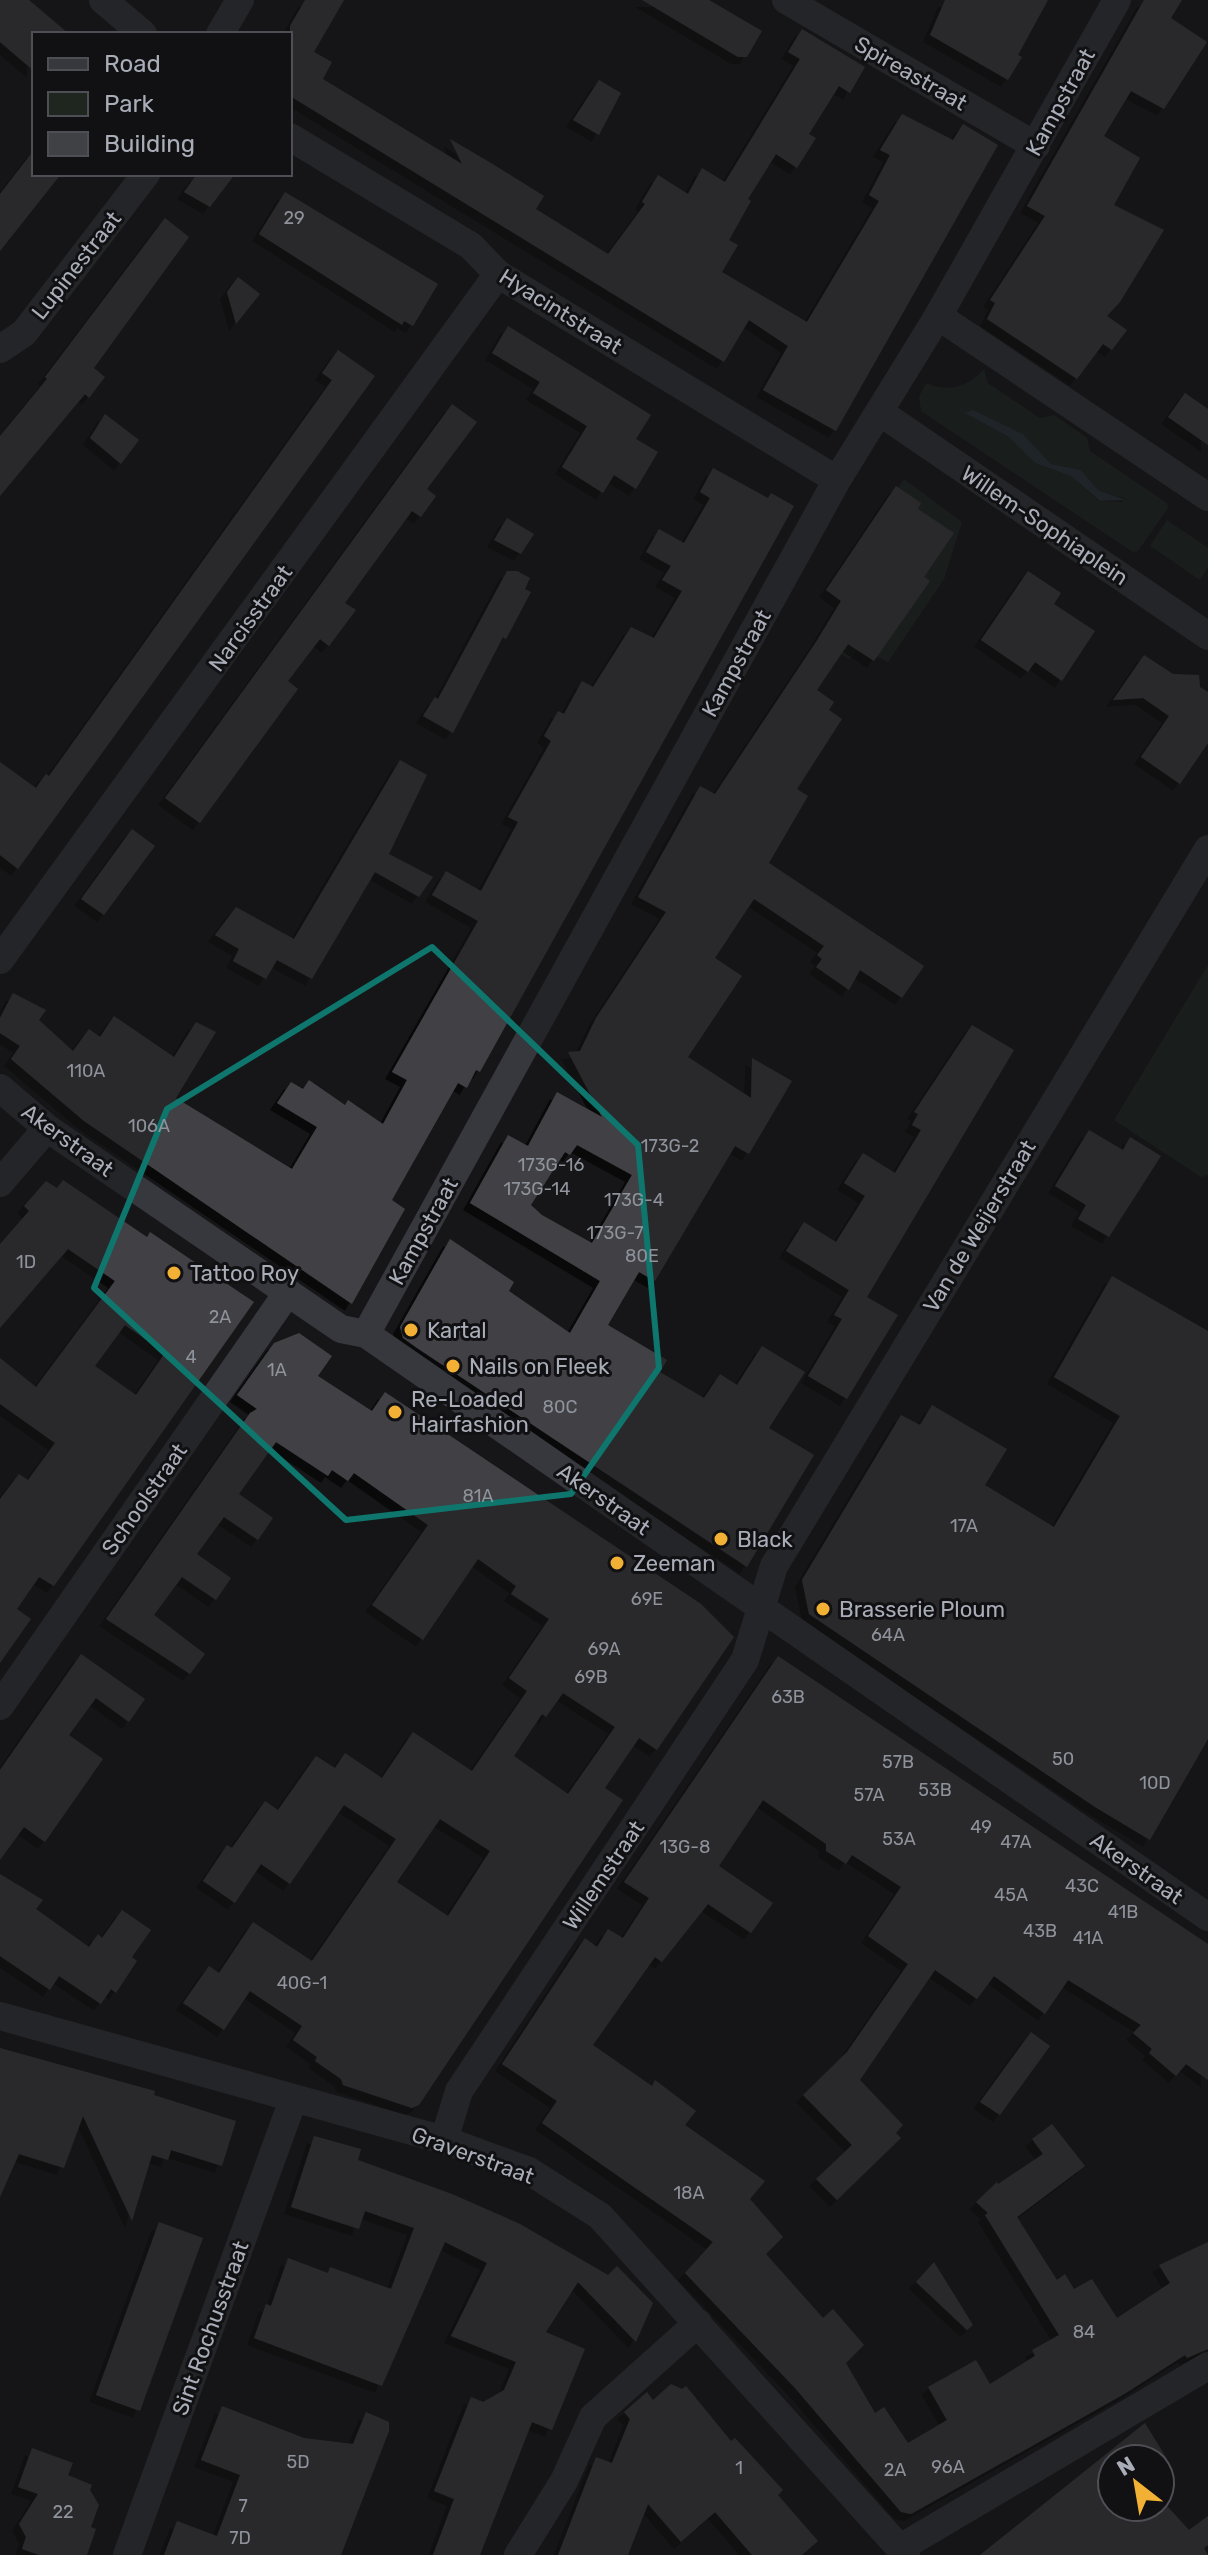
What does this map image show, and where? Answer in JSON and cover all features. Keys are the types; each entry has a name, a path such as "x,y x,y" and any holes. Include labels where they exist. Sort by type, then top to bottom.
{"street":[{"path":"103,0 141,32"},
{"path":"221,32 240,0"},
{"name":"Spireastraat","path":"786,0 1036,146"},
{"name":"Kampstraat","path":"366,1334 837,480 938,316 1117,0"},
{"name":"Hyacintstraat","path":"292,138 471,246 498,274 837,480"},
{"name":"Lupinestraat","path":"0,349 24,333 144,176"},
{"name":"Narcisstraat","path":"0,960 498,274"},
{"path":"938,316 1208,497"},
{"name":"Willem-Sophiaplein","path":"881,413 1208,636"},
{"name":"Van de Weijerstraat","path":"762,1609 774,1566 1208,849"},
{"name":"Akerstraat","path":"0,1088 47,1128 341,1329 366,1334 1208,1917"},
{"path":"0,1183 47,1128"},
{"name":"Schoolstraat","path":"0,1706 288,1292"},
{"name":"Willemstraat","path":"444,2140 459,2091 745,1660 762,1609"},
{"name":"Graverstraat","path":"0,2016 444,2140 529,2171 600,2216 903,2551"},
{"name":"Sint Rochusstraat","path":"127,2555 293,2100"},
{"path":"518,2555 564,2481 593,2417 698,2323"},
{"path":"903,2551 1208,2366"}],"highlighted area":[{"path":"432,947 638,1145 659,1368 571,1494 346,1520 94,1288 167,1109"}],"green space":[{"path":"984,369 988,383 1040,418 1054,415 1087,438 1090,451 1167,503 1168,508 1138,551 1133,552 921,411 919,397 926,383 950,388","holes":["973,410 1023,434 1051,464 1081,470 1098,490 1126,499 1121,502 1099,501 1071,476 1035,463 1009,437 966,413"]},
{"path":"904,479 962,522 944,579 888,662 859,647 850,659 820,641 848,598 834,586"},
{"path":"1167,520 1208,548 1208,567 1200,580 1150,546"},
{"path":"1208,965 1208,1175 1201,1177 1114,1120"}],"shaded area":[{"path":"973,410 1023,434 1051,464 1081,470 1098,490 1126,500 1100,501 1071,476 1035,463 1009,437 965,413"}],"building":[{"path":"0,0 29,0 67,32 32,32 32,69 0,42"},
{"path":"305,0 344,0 314,52 332,62 323,79 462,164 450,139 491,163 544,196 536,209 608,254 645,204 642,202 658,175 688,194 702,168 725,182 800,59 788,52 802,29 865,67 850,93 839,86 809,134 816,138 797,168 776,154 748,199 751,201 729,240 738,245 722,272 807,322 879,201 869,195 890,155 880,150 902,114 953,140 963,124 998,145 836,431 763,390 788,346 749,320 724,362 292,97 290,26"},
{"path":"642,0 709,0 762,31 747,57 738,57"},
{"path":"945,0 1048,0 1008,80 930,35"},
{"path":"1144,0 1182,0 1171,18 1207,42 1164,109 1131,91 1104,136 1140,158 1114,205 1164,230 1120,302 1107,316 1127,330 1112,350 1103,344 1077,379 987,319 995,303 990,300 1045,216 1027,206"},
{"path":"599,80 621,93 599,135 573,120"},
{"path":"32,153 32,176 59,176 0,251 0,194"},
{"path":"196,176 233,176 210,207 184,192"},
{"path":"285,192 438,284 413,326 404,321 402,325 259,234"},
{"path":"165,218 189,237 94,368 105,377 89,398 85,394 0,496 0,436 47,379 45,377"},
{"path":"238,277 260,294 236,324 227,292"},
{"path":"508,326 651,415 636,439 658,452 636,489 614,475 603,493 562,467 587,426 533,393 540,382 492,353"},
{"path":"338,350 375,376 18,869 0,855 0,762 36,788 46,774 49,776 332,380 322,373"},
{"path":"1185,393 1208,409 1208,445 1168,417"},
{"path":"452,404 477,422 427,489 436,496 421,517 412,511 345,603 356,610 329,646 320,639 288,681 298,689 200,823 165,798"},
{"path":"105,414 139,440 121,464 90,438"},
{"path":"713,468 768,498 771,493 794,506 480,1072 476,1070 467,1088 458,1083 392,1200 405,1209 352,1304 84,1121 11,1059 20,1046 0,1033 0,1018 13,993 46,1010 39,1020 73,1051 89,1029 100,1037 114,1016 174,1057 196,1022 216,1032 176,1098 292,1169 317,1127 277,1103 291,1082 303,1089 309,1080 345,1105 348,1100 383,1124 407,1080 392,1072 478,921 432,895 446,871 481,891 518,822 508,817 551,741 544,736 558,711 564,714 582,681 593,687 631,627 654,638 682,591 662,580 671,566 646,552 659,529 684,543 710,498 700,492"},
{"path":"896,486 921,503 918,509 954,533 924,577 930,581 874,661 848,644 817,690 834,702 829,710 842,719 797,789 808,796 769,863 924,966 902,998 860,970 849,990 816,967 822,959 817,955 824,946 754,899 715,958 742,976 688,1057 751,1098 752,1058 792,1081 749,1154 735,1146 655,1281 639,1272 608,1325 667,1360 660,1372 704,1398 720,1374 737,1385 762,1346 805,1372 769,1428 814,1455 747,1567 417,1348 403,1338 400,1327 450,1239 514,1282 509,1291 570,1333 600,1281 470,1203 508,1135 528,1146 557,1092 602,1117 568,1052 580,1051 596,1018 666,912 638,897 700,786 715,794 841,601 826,590","holes":["577,1145 632,1175 592,1243 542,1215 531,1205 565,1152 570,1155"]},
{"path":"507,518 534,534 521,554 494,540"},
{"path":"507,571 517,571 530,578 525,589 531,592 506,639 503,637 453,733 423,716 435,697 438,699"},
{"path":"1028,571 1061,593 1054,604 1095,631 1062,681 1035,662 1028,672 981,640"},
{"path":"1144,655 1173,674 1199,675 1200,687 1208,692 1208,743 1180,784 1141,757 1169,716 1143,698 1113,700"},
{"path":"400,760 427,775 389,854 433,877 419,897 375,872 312,979 277,960 266,979 233,961 239,949 215,935 236,907 294,939"},
{"path":"132,829 155,846 104,915 81,899"},
{"path":"972,1025 1014,1050 867,1297 898,1315 847,1399 808,1376 842,1319 834,1315 849,1290 786,1251 804,1222 836,1242 865,1196 844,1183 863,1153 895,1173 921,1130 912,1125 918,1114 914,1112"},
{"path":"1089,1130 1123,1150 1130,1137 1161,1156 1109,1237 1078,1219 1086,1205 1055,1186"},
{"path":"63,1180 147,1237 150,1232 254,1302 54,1586 39,1577 17,1609 31,1619 0,1663 0,1499 19,1474 28,1480 55,1443 0,1404 0,1358 36,1387 115,1281 68,1249 0,1328 0,1244 29,1211 24,1206 46,1181 57,1188","holes":["125,1325 165,1353 136,1395 95,1366"]},
{"path":"1112,1276 1208,1331 1208,1739 1150,1840 1095,1807 809,1614 802,1580 901,1415 920,1425 932,1405 1007,1449 985,1485 1054,1527 1120,1416 1054,1377"},
{"path":"299,1333 332,1356 318,1376 372,1411 385,1392 701,1604 734,1637 657,1750 639,1738 605,1788 623,1800 419,2105 412,2108 343,2085 341,2079 315,2061 317,2057 293,2040 302,2026 250,1991 224,2030 183,2003 209,1966 219,1973 253,1922 312,1961 396,1839 344,1805 290,1884 261,1864 235,1903 203,1881 227,1845 232,1848 265,1801 278,1810 316,1756 335,1768 345,1753 382,1778 413,1732 472,1771 527,1691 509,1678 549,1619 511,1594 516,1586 478,1559 423,1640 372,1605 428,1525 354,1473 348,1481 332,1470 328,1476 276,1442 239,1494 273,1518 258,1540 224,1517 197,1554 231,1578 216,1600 182,1577 154,1615 205,1654 190,1674 106,1619 250,1413 257,1409 237,1395 274,1343","holes":["563,1693 615,1727 568,1794 514,1756 542,1714 546,1717","440,1819 490,1851 448,1916 397,1882"]},
{"path":"81,1654 145,1699 129,1722 96,1698 69,1735 103,1759 45,1842 24,1827 0,1860 0,1770"},
{"path":"778,1656 1208,1944 1208,2080 1186,2064 1176,2076 1149,2053 1152,2049 1133,2033 1141,2025 1068,1980 1045,2014 994,1976 977,1999 935,1970 860,2080 903,2125 896,2133 901,2138 837,2200 816,2179 852,2145 803,2095 847,2052 908,1964 868,1936 901,1887 852,1855 846,1864 826,1851 826,1844 763,1800 719,1866 773,1903 751,1933 708,1904 662,1962 655,1957 593,2045 652,2086 655,2080 696,2111 685,2125 765,2181 750,2199 783,2237 766,2254 823,2318 833,2309 864,2345 846,2363 875,2413 884,2407 908,2443 947,2420 928,2387 976,2360 990,2384 1035,2356 1032,2350 1059,2335 985,2215 988,2213 976,2202 997,2182 1043,2154 1032,2139 1052,2124 1085,2166 1017,2217 1057,2280 1065,2274 1074,2289 1092,2279 1117,2318 1170,2283 1159,2265 1208,2242 1208,2349 1187,2358 1185,2355 1126,2393 911,2514 901,2512 795,2388 685,2273 713,2242 542,2123 557,2101 502,2064 585,1938 597,1947 608,1929 623,1938 649,1898 624,1882"},
{"path":"0,1874 43,1900 36,1909 89,1947 98,1934 102,1938 122,1910 151,1930 132,1957 137,1961 116,1993 111,1989 101,2004 59,1976 50,1990 0,1956"},
{"path":"1031,2032 1050,2046 1000,2115 980,2102"},
{"path":"0,2048 155,2091 154,2095 236,2121 222,2166 171,2150 168,2160 152,2155 132,2221 83,2116 64,2168 19,2154 0,2197"},
{"path":"314,2136 361,2149 358,2160 452,2194 520,2224 608,2275 617,2266 653,2303 636,2342 578,2282 546,2332 585,2349 552,2430 532,2422 480,2555 433,2555 454,2499 434,2491 471,2397 483,2402 504,2390 516,2362 451,2336 487,2263 445,2242 382,2386 254,2338 266,2304 271,2306 288,2258 328,2273 330,2267 391,2289 414,2228 365,2211 359,2229 291,2207"},
{"path":"159,2222 203,2238 140,2411 96,2395"},
{"path":"934,2262 973,2325 967,2330 916,2282"},
{"path":"671,2384 682,2389 686,2386 731,2441 735,2438 783,2490 778,2495 818,2541 802,2555 752,2555 715,2512 681,2542 648,2504 628,2555 558,2555 596,2457 612,2463 630,2419 624,2412 647,2392 653,2400"},
{"path":"222,2406 304,2438 353,2444 366,2412 389,2422 389,2431 341,2555 164,2555 177,2521 217,2536 240,2475 201,2460"},
{"path":"1145,2423 1157,2443 1120,2443"},
{"path":"32,2448 73,2463 68,2475 92,2485 90,2490 99,2505 91,2527 96,2529 87,2555 39,2555 22,2549 26,2537 19,2524 38,2494 18,2487"},
{"path":"1096,2462 1096,2523 1176,2523 1176,2516 1189,2530 1208,2516 1208,2545 1204,2548 1208,2555 980,2555"}],"place":[{"name":"Tattoo Roy","path":"174,1273"},
{"name":"Kartal","path":"411,1330"},
{"name":"Nails on Fleek","path":"453,1366"},
{"name":"Re-Loaded Hairfashion","path":"395,1412"},
{"name":"Black","path":"721,1539"},
{"name":"Zeeman","path":"617,1563"},
{"name":"Brasserie Ploum","path":"823,1609"}]}
